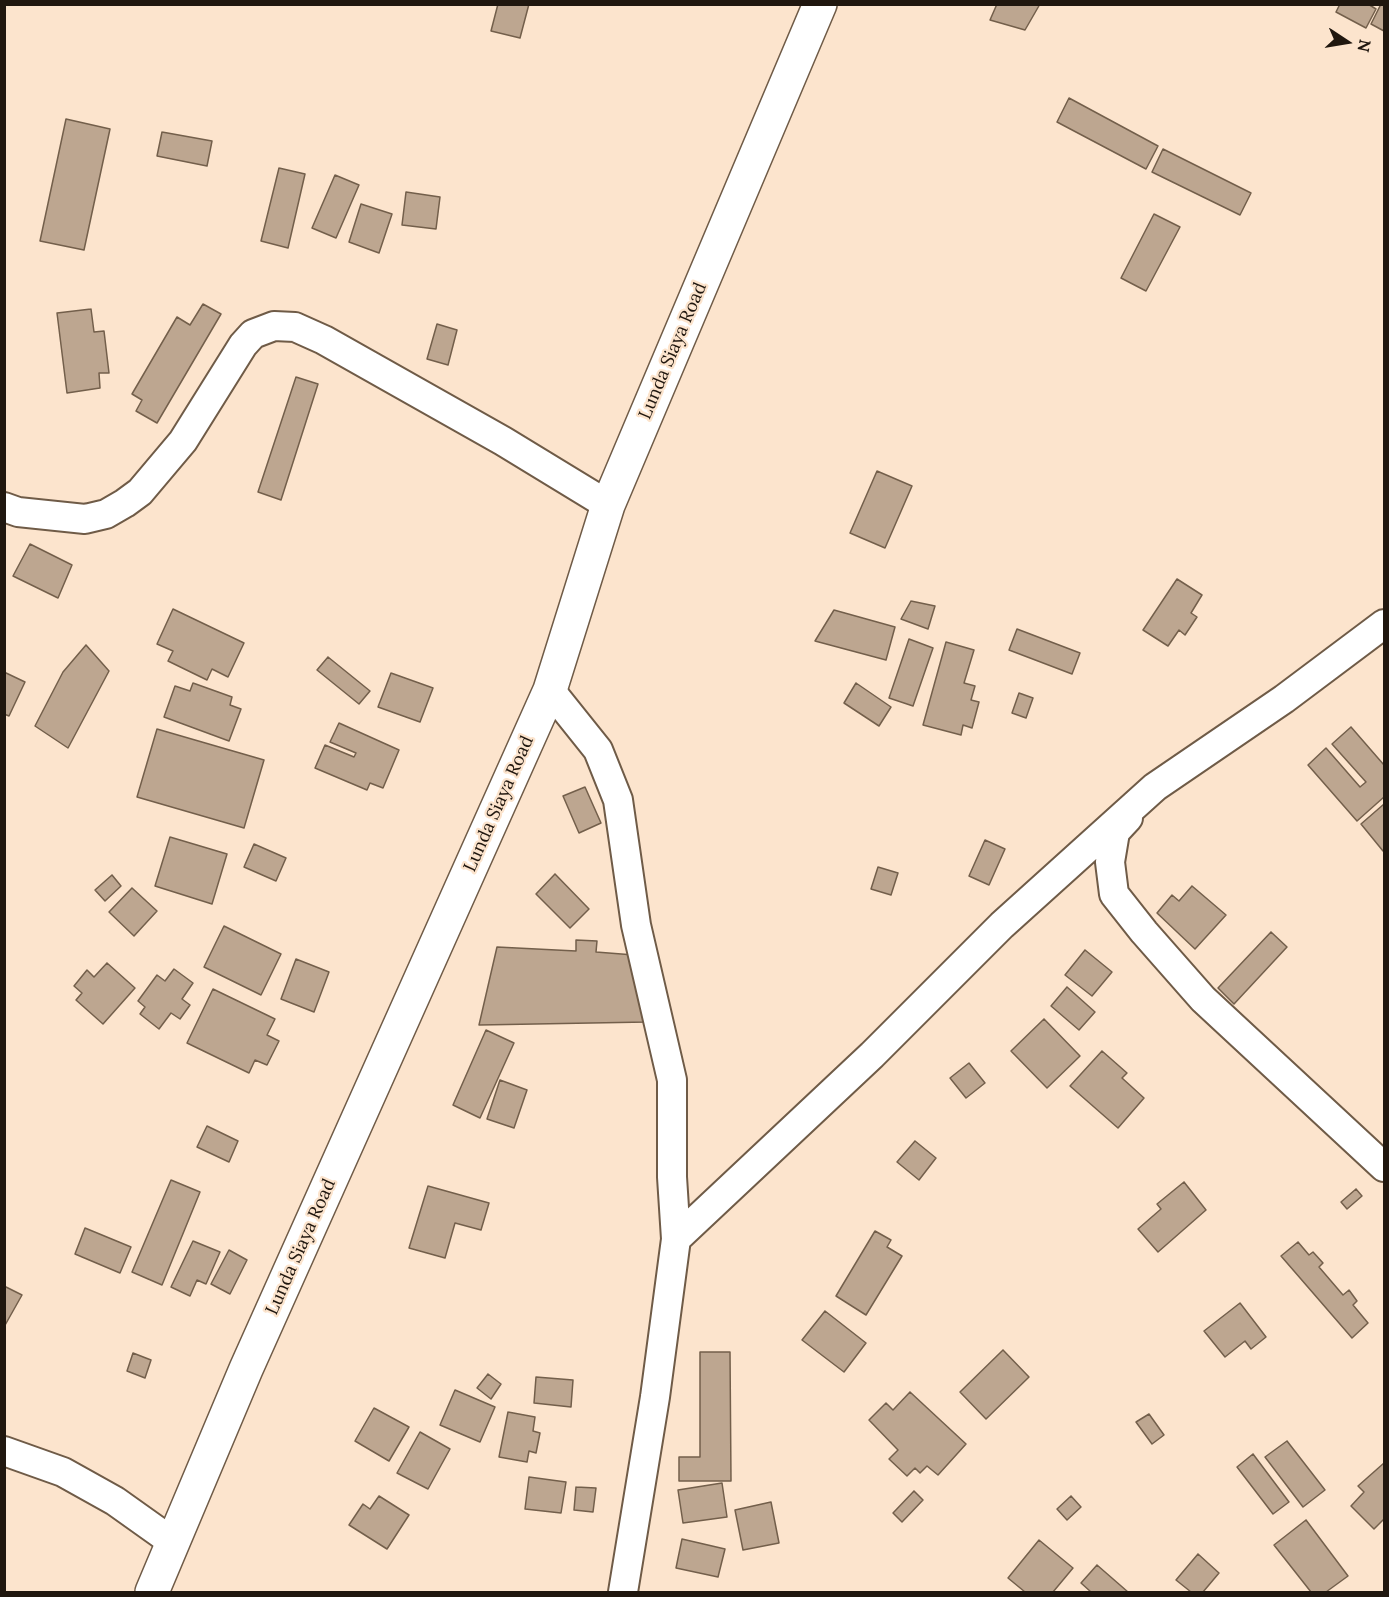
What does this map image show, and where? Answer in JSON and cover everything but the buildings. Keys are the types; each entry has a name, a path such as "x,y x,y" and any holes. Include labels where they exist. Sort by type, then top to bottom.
{"main road":[{"name":"Lunda Siaya Road","path":"152,1593 251,1358 550,690 608,505 820,4"}],"street":[{"path":"4,507 18,512 85,519 106,514 125,503 140,492 183,441 243,345 254,334 274,326 295,327 324,340 503,441 608,505"},
{"path":"676,1239 872,1055 1002,925 1155,787 1284,699 1384,624"},
{"path":"550,690 598,750 618,800 636,925 672,1080 672,1177 676,1239 655,1397 623,1593"},
{"path":"1155,787 1115,832 1110,862 1114,894 1203,999 1384,1167"},
{"path":"4,1451 63,1472 115,1501 174,1543"}]}
